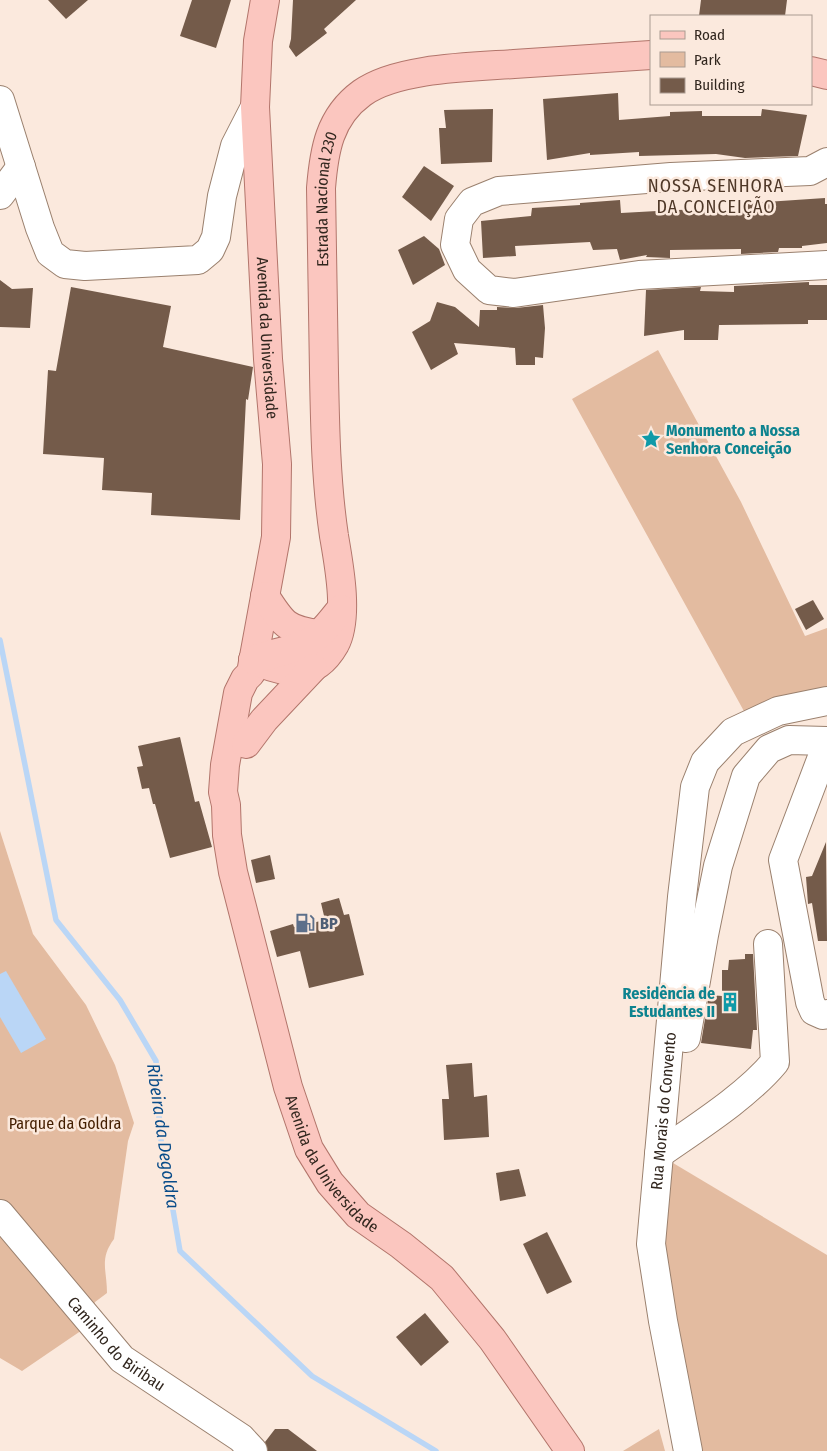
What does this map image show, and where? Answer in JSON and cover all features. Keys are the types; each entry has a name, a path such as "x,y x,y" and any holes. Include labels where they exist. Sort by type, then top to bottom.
{"main road":[{"name":"Avenida da Universidade","path":"265,0 258,41 255,107 268,360 277,464 276,537 252,666 238,693 224,765 222,792 226,806 227,835 233,872 288,1087 309,1148 330,1183 358,1214 442,1278 492,1339 570,1451"},
{"name":"Estrada Nacional 230","path":"246,744 264,720 326,656 340,631 341,609 326,460 321,188 324,156 330,134 344,111 362,93 389,79 444,69 650,54"},
{"path":"812,71 827,74"},
{"path":"265,596 284,622 297,631 320,634"},
{"path":"252,666 273,653 299,647 310,641 320,634 341,609"},
{"name":"Avenida da Universidade","path":"226,806 234,798 258,682 252,666"},
{"path":"252,666 269,666 291,672 302,672 313,668"}],"street":[{"path":"0,100 40,228 50,253 65,264 85,266 198,260 210,250 216,237 222,196 235,146 255,107"},
{"path":"827,162 810,171 671,177 499,191 472,202 459,219 455,245 467,270 489,290 514,293 639,275 827,265"},
{"path":"0,195 21,167"},
{"name":"Rua Morais do Convento","path":"688,1451 663,1321 651,1244 682,897 695,787 705,762 733,732 778,711 827,701"},
{"path":"660,1144 686,1040 718,866 746,776 769,749 790,740 827,742 783,860 810,1002 814,1011 823,1016 827,1014"},
{"path":"660,1144 703,1124 736,1098 775,1062 768,944"},
{"name":"Caminho do Biribau","path":"0,1214 122,1359 241,1438 253,1451"}],"green space":[{"path":"658,350 741,502 805,636 827,628 827,689 745,713 572,399"},
{"name":"Parque da Goldra","path":"0,831 33,934 86,1005 115,1065 134,1123 128,1141 114,1239 109,1246 105,1259 107,1293 95,1302 88,1326 22,1371 0,1358"},
{"path":"668,1160 827,1255 827,1451 700,1451 662,1240"},
{"path":"659,1429 665,1451 623,1451"}],"water":[{"path":"6,971 46,1039 21,1053 0,1017 0,974"}],"building":[{"path":"48,0 88,0 66,19"},
{"path":"192,0 231,0 216,48 180,36"},
{"path":"293,0 356,0 324,29 327,33 296,57 289,47"},
{"path":"701,0 787,0 785,15 699,15"},
{"path":"618,93 619,120 670,116 670,112 702,111 702,116 761,116 762,109 807,115 798,156 745,158 716,154 639,156 639,152 590,155 590,153 547,160 543,99"},
{"path":"493,109 492,162 441,164 439,128 446,128 444,110"},
{"path":"424,166 454,186 431,221 402,197"},
{"path":"825,198 825,204 827,204 827,243 802,246 802,248 779,248 778,252 741,254 741,249 670,250 670,258 646,257 647,255 620,260 617,249 593,250 590,242 515,246 516,256 483,258 481,221 531,216 532,208 620,200 621,213 737,209 736,204"},
{"path":"424,236 439,249 445,265 413,285 398,250"},
{"path":"0,280 12,289 33,288 30,328 0,327"},
{"path":"809,282 809,285 827,285 827,320 808,320 808,324 719,325 718,340 684,340 684,330 644,336 646,290 701,287 700,291 734,292 734,286"},
{"path":"71,287 171,306 163,347 253,367 248,400 246,399 240,520 151,515 152,493 102,490 104,458 43,454 48,370 56,371"},
{"path":"437,302 455,307 479,327 480,310 497,310 497,307 516,308 543,305 545,328 543,358 535,357 535,365 516,365 515,348 454,343 458,354 431,370 412,332 430,321"},
{"path":"813,600 824,619 806,630 795,609"},
{"path":"180,737 195,802 199,801 212,847 170,858 149,788 142,789 137,767 143,766 138,746"},
{"path":"826,842 827,941 818,941 812,903 808,904 806,877 812,876"},
{"path":"270,855 275,879 256,883 251,860"},
{"path":"339,898 344,915 349,914 364,975 309,988 300,951 277,957 270,931 293,924 294,927 325,920 321,903"},
{"name":"Residência de Estudantes II","path":"745,954 753,954 757,1030 753,1030 751,1049 701,1043 709,995 722,996 722,970 728,970 729,960 745,959"},
{"path":"472,1063 474,1097 487,1095 489,1137 444,1140 442,1099 449,1099 446,1065"},
{"path":"519,1169 526,1196 500,1201 496,1173"},
{"path":"547,1232 572,1282 547,1294 523,1244"},
{"path":"425,1313 449,1342 421,1366 396,1337"},
{"path":"275,1429 288,1429 317,1451 268,1451 265,1442"}],"waterway":[{"name":"Ribeira da Degoldra","path":"0,640 56,920 120,1000 156,1061 160,1134 180,1251 312,1376 436,1451"}],"place":[{"name":"Monumento a Nossa Senhora Conceição","path":"651,439"},
{"name":"BP","path":"305,923"},
{"name":"Residência de Estudantes II","path":"730,1002"}],"district":[{"name":"NOSSA SENHORA DA CONCEIÇÃO","path":"716,196"}]}
